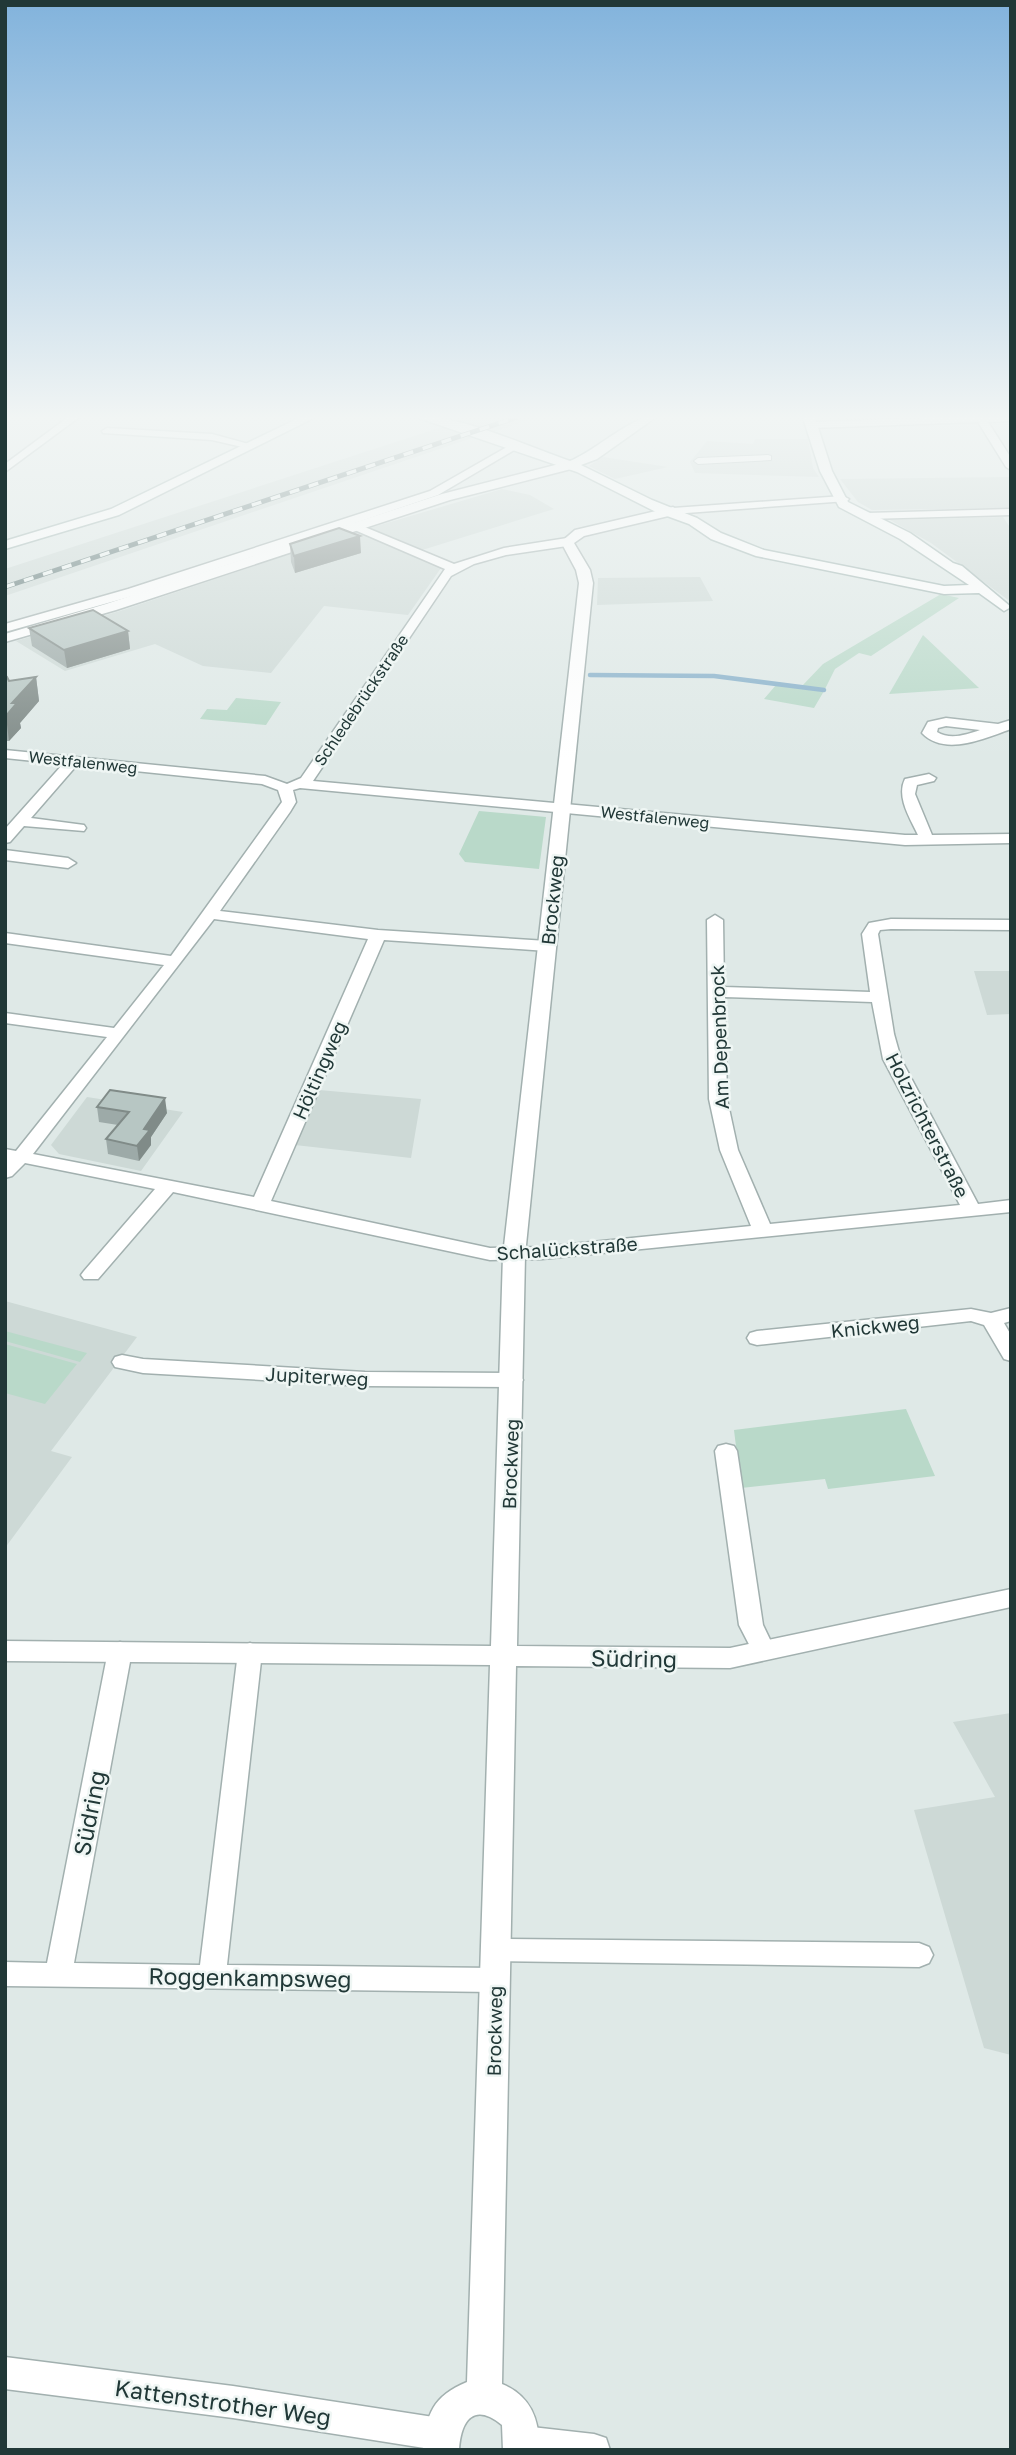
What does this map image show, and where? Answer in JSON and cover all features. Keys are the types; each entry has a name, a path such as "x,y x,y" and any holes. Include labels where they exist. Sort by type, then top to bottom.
{"street":[{"path":"5,545 56,530"},
{"path":"5,628 132,592 330,530"},
{"path":"5,638 111,607 343,530"},
{"path":"362,530 453,568 536,545 566,542 580,533 595,530"},
{"path":"706,530 742,547 775,557 944,590 976,589"},
{"path":"892,530 1007,609"},
{"name":"Brockweg","path":"484,2396 513,1380 514,1255 586,583 583,570 566,542"},
{"name":"Schledebrückstraße","path":"5,1172 13,1155 175,962 283,812 293,786 306,780 453,568"},
{"name":"Westfalenweg","path":"5,754 265,780 293,786 927,840 1006,838"},
{"path":"5,839 73,761"},
{"path":"927,840 908,794 910,782 929,778"},
{"path":"21,821 79,828"},
{"path":"1006,838 1011,856"},
{"path":"5,855 68,863"},
{"path":"210,914 378,935 547,946"},
{"name":"Am Depenbrock","path":"715,920 718,1098 729,1150 763,1231"},
{"name":"Holzrichterstraße","path":"972,1210 892,1059 885,1034 870,934 874,926 891,924 1011,925"},
{"name":"Höltingweg","path":"260,1204 378,935"},
{"path":"5,937 175,962"},
{"path":"718,992 880,997"},
{"path":"5,1018 116,1033"},
{"name":"Schalückstraße","path":"13,1155 260,1204 490,1254 514,1255 1011,1206"},
{"path":"91,1275 168,1186"},
{"name":"Knickweg","path":"757,1338 971,1315 1002,1317"},
{"path":"1002,1317 1011,1354"},
{"name":"Jupiterweg","path":"122,1362 143,1366 365,1379 513,1380"},
{"path":"726,1451 751,1625 763,1650"},
{"name":"Südring","path":"5,1651 730,1658 1011,1598"},
{"name":"Südring","path":"58,1975 120,1651"},
{"path":"212,1977 250,1653"},
{"name":"Roggenkampsweg","path":"5,1975 212,1977 495,1965 919,1955"},
{"name":"Kattenstrother Weg","path":"5,2373 233,2402 441,2442"},
{"path":"441,2442 445,2418 455,2406 468,2398 484,2396 500,2400 513,2410 522,2425 522,2446 594,2450"}],"shaded area":[{"path":"126,530 201,530 5,596 5,569"},
{"path":"373,530 488,530 419,551"},
{"path":"907,530 1011,530 1011,602 931,543"},
{"path":"359,531 441,568 408,615 324,606 271,673 203,666 155,644 65,671 16,641 120,611"},
{"path":"700,577 713,601 597,605 598,578"},
{"path":"974,971 1011,971 1011,1014 987,1015"},
{"path":"319,1090 421,1099 411,1158 295,1145"},
{"path":"87,1097 183,1112 141,1171 59,1154 51,1145"},
{"path":"5,1301 137,1337 51,1451 72,1457 5,1548"},
{"path":"1011,1713 1011,2055 984,2048 914,1810 995,1797 953,1722"}],"green space":[{"path":"941,594 959,598 871,656 859,653 835,669 825,689 802,686 823,664"},
{"path":"923,635 979,688 889,694"},
{"path":"776,685 824,691 814,708 764,699"},
{"path":"236,698 281,702 266,725 200,719 207,709 227,710"},
{"path":"479,811 546,817 539,869 465,862 459,854"},
{"path":"5,1331 87,1353 80,1362 5,1341"},
{"path":"5,1344 77,1364 45,1404 5,1393"},
{"path":"906,1409 935,1476 828,1489 825,1479 741,1488 734,1430"}],"building":[{"path":"334,530 343,530 360,536 294,556 290,544"},
{"path":"93,610 128,631 64,650 29,628"},
{"path":"36,677 12,703 17,703 6,716 5,678 9,681"},
{"path":"110,1090 165,1098 144,1129 150,1130 137,1146 106,1139 129,1112 97,1107"}],"waterway":[{"path":"590,675 714,676 824,690"}],"railway":[{"path":"5,587 178,530"}]}
